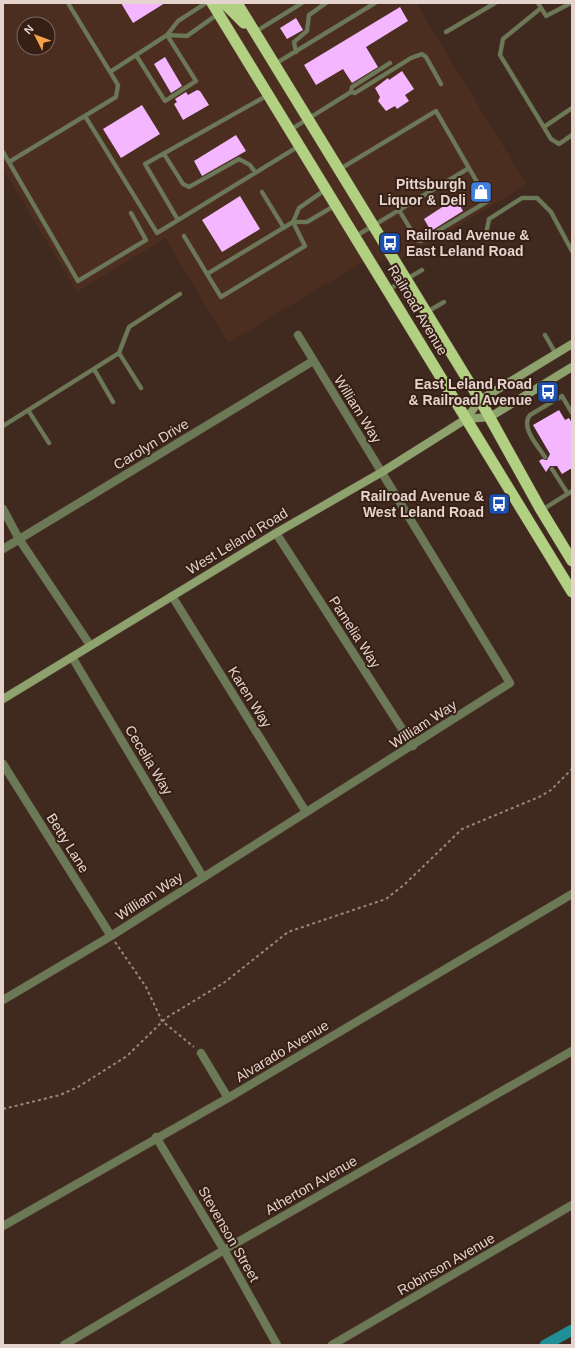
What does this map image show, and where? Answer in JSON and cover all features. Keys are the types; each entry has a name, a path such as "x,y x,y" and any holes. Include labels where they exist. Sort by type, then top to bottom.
{"highway":[{"name":"Railroad Avenue","path":"212,3 218,9 299,146 572,592"},
{"name":"Railroad Avenue","path":"238,3 480,400 541,510 572,561"},
{"path":"218,9 227,6 264,46"}],"main road":[{"path":"480,400 572,344"},
{"path":"466,419 490,417 572,367"},
{"name":"West Leland Road","path":"3,699 276,533 382,472 466,419 480,400"}],"street":[{"name":"William Way","path":"3,1000 111,936 413,746 510,683 298,335"},
{"name":"Carolyn Drive","path":"3,549 313,361"},
{"path":"3,509 19,539 90,645"},
{"name":"Pamelia Way","path":"276,533 413,746"},
{"name":"Karen Way","path":"172,596 306,812"},
{"name":"Cecelia Way","path":"72,656 203,877"},
{"name":"Betty Lane","path":"3,764 111,936"},
{"name":"Alvarado Avenue","path":"3,1226 156,1137 228,1098 572,894"},
{"name":"Atherton Avenue","path":"64,1345 224,1250 572,1051"},
{"path":"201,1053 228,1098"},
{"name":"Stevenson Street","path":"156,1137 224,1250 277,1345"},
{"name":"Robinson Avenue","path":"332,1345 572,1205"}],"lane":[{"path":"9,162 116,97 118,85 68,3"},
{"path":"110,72 167,35 178,21 206,3"},
{"path":"255,32 302,3"},
{"path":"296,52 294,42 307,30 309,15 326,3"},
{"path":"275,64 375,3"},
{"path":"446,32 495,3"},
{"path":"538,3 546,16 571,3"},
{"path":"541,8 503,39 500,55 551,139 559,144 572,135"},
{"path":"167,35 187,36 218,9"},
{"path":"136,55 165,100 196,81 167,35"},
{"path":"350,92 355,93 411,58 422,54 426,57 441,84"},
{"path":"290,130 350,92 352,87 390,63"},
{"path":"178,220 145,164 268,94"},
{"path":"544,127 572,108"},
{"path":"340,170 436,111 488,201 421,242 417,240 399,210"},
{"path":"85,116 157,233 299,146"},
{"path":"3,152 78,281 146,240 131,213"},
{"path":"164,154 183,184 189,187 239,159 250,165 255,172"},
{"path":"356,237 469,168"},
{"path":"184,236 221,297 305,246 293,222 298,208 326,190"},
{"path":"262,192 284,228"},
{"path":"487,229 489,218 522,198 537,198 551,212 572,251"},
{"path":"207,274 293,222 307,222 336,205"},
{"path":"388,290 422,270"},
{"path":"3,426 119,353 129,327 180,294"},
{"path":"426,312 444,302"},
{"path":"545,335 556,354"},
{"path":"119,353 141,388"},
{"path":"94,369 113,402"},
{"path":"545,457 527,428 527,419 530,415 562,396 572,413"},
{"path":"28,410 49,443"},
{"path":"552,469 568,494"},
{"path":"541,510 572,491"}],"path":[{"path":"3,1109 60,1095 78,1087 127,1056 162,1021 225,982 288,932 369,905 392,895 462,829 539,797 551,790 572,769"},
{"path":"111,936 146,987 162,1021 201,1053"}],"shaded area":[{"path":"3,3 416,3 527,185 400,260 361,263 228,343 165,238 77,292 3,169"}],"building":[{"path":"121,3 165,3 133,23"},
{"path":"400,7 408,21 366,47 378,67 352,83 343,69 316,85 304,65"},
{"path":"296,18 303,30 287,39 280,28"},
{"path":"165,57 182,86 171,93 154,64"},
{"path":"402,71 414,89 405,95 409,101 397,109 395,106 386,111 378,101 380,97 375,88 388,78 389,80"},
{"path":"197,90 200,91 209,105 183,120 174,104 177,102 175,99 186,92 188,95"},
{"path":"142,105 160,134 121,158 103,129"},
{"path":"236,135 246,151 202,176 194,161"},
{"path":"240,196 260,229 222,252 202,220"},
{"path":"456,198 463,211 431,231 424,219"},
{"path":"559,410 565,420 569,418 572,423 572,468 562,474 557,466 550,466 546,472 539,461 542,459 547,460 550,454 533,425"}],"waterway":[{"path":"545,1345 572,1330"}],"place":[{"name":"Pittsburgh Liquor & Deli","path":"481,192"},
{"name":"Railroad Avenue & East Leland Road","path":"390,243"},
{"name":"East Leland Road & Railroad Avenue","path":"548,392"},
{"name":"Railroad Avenue & West Leland Road","path":"499,504"}]}
